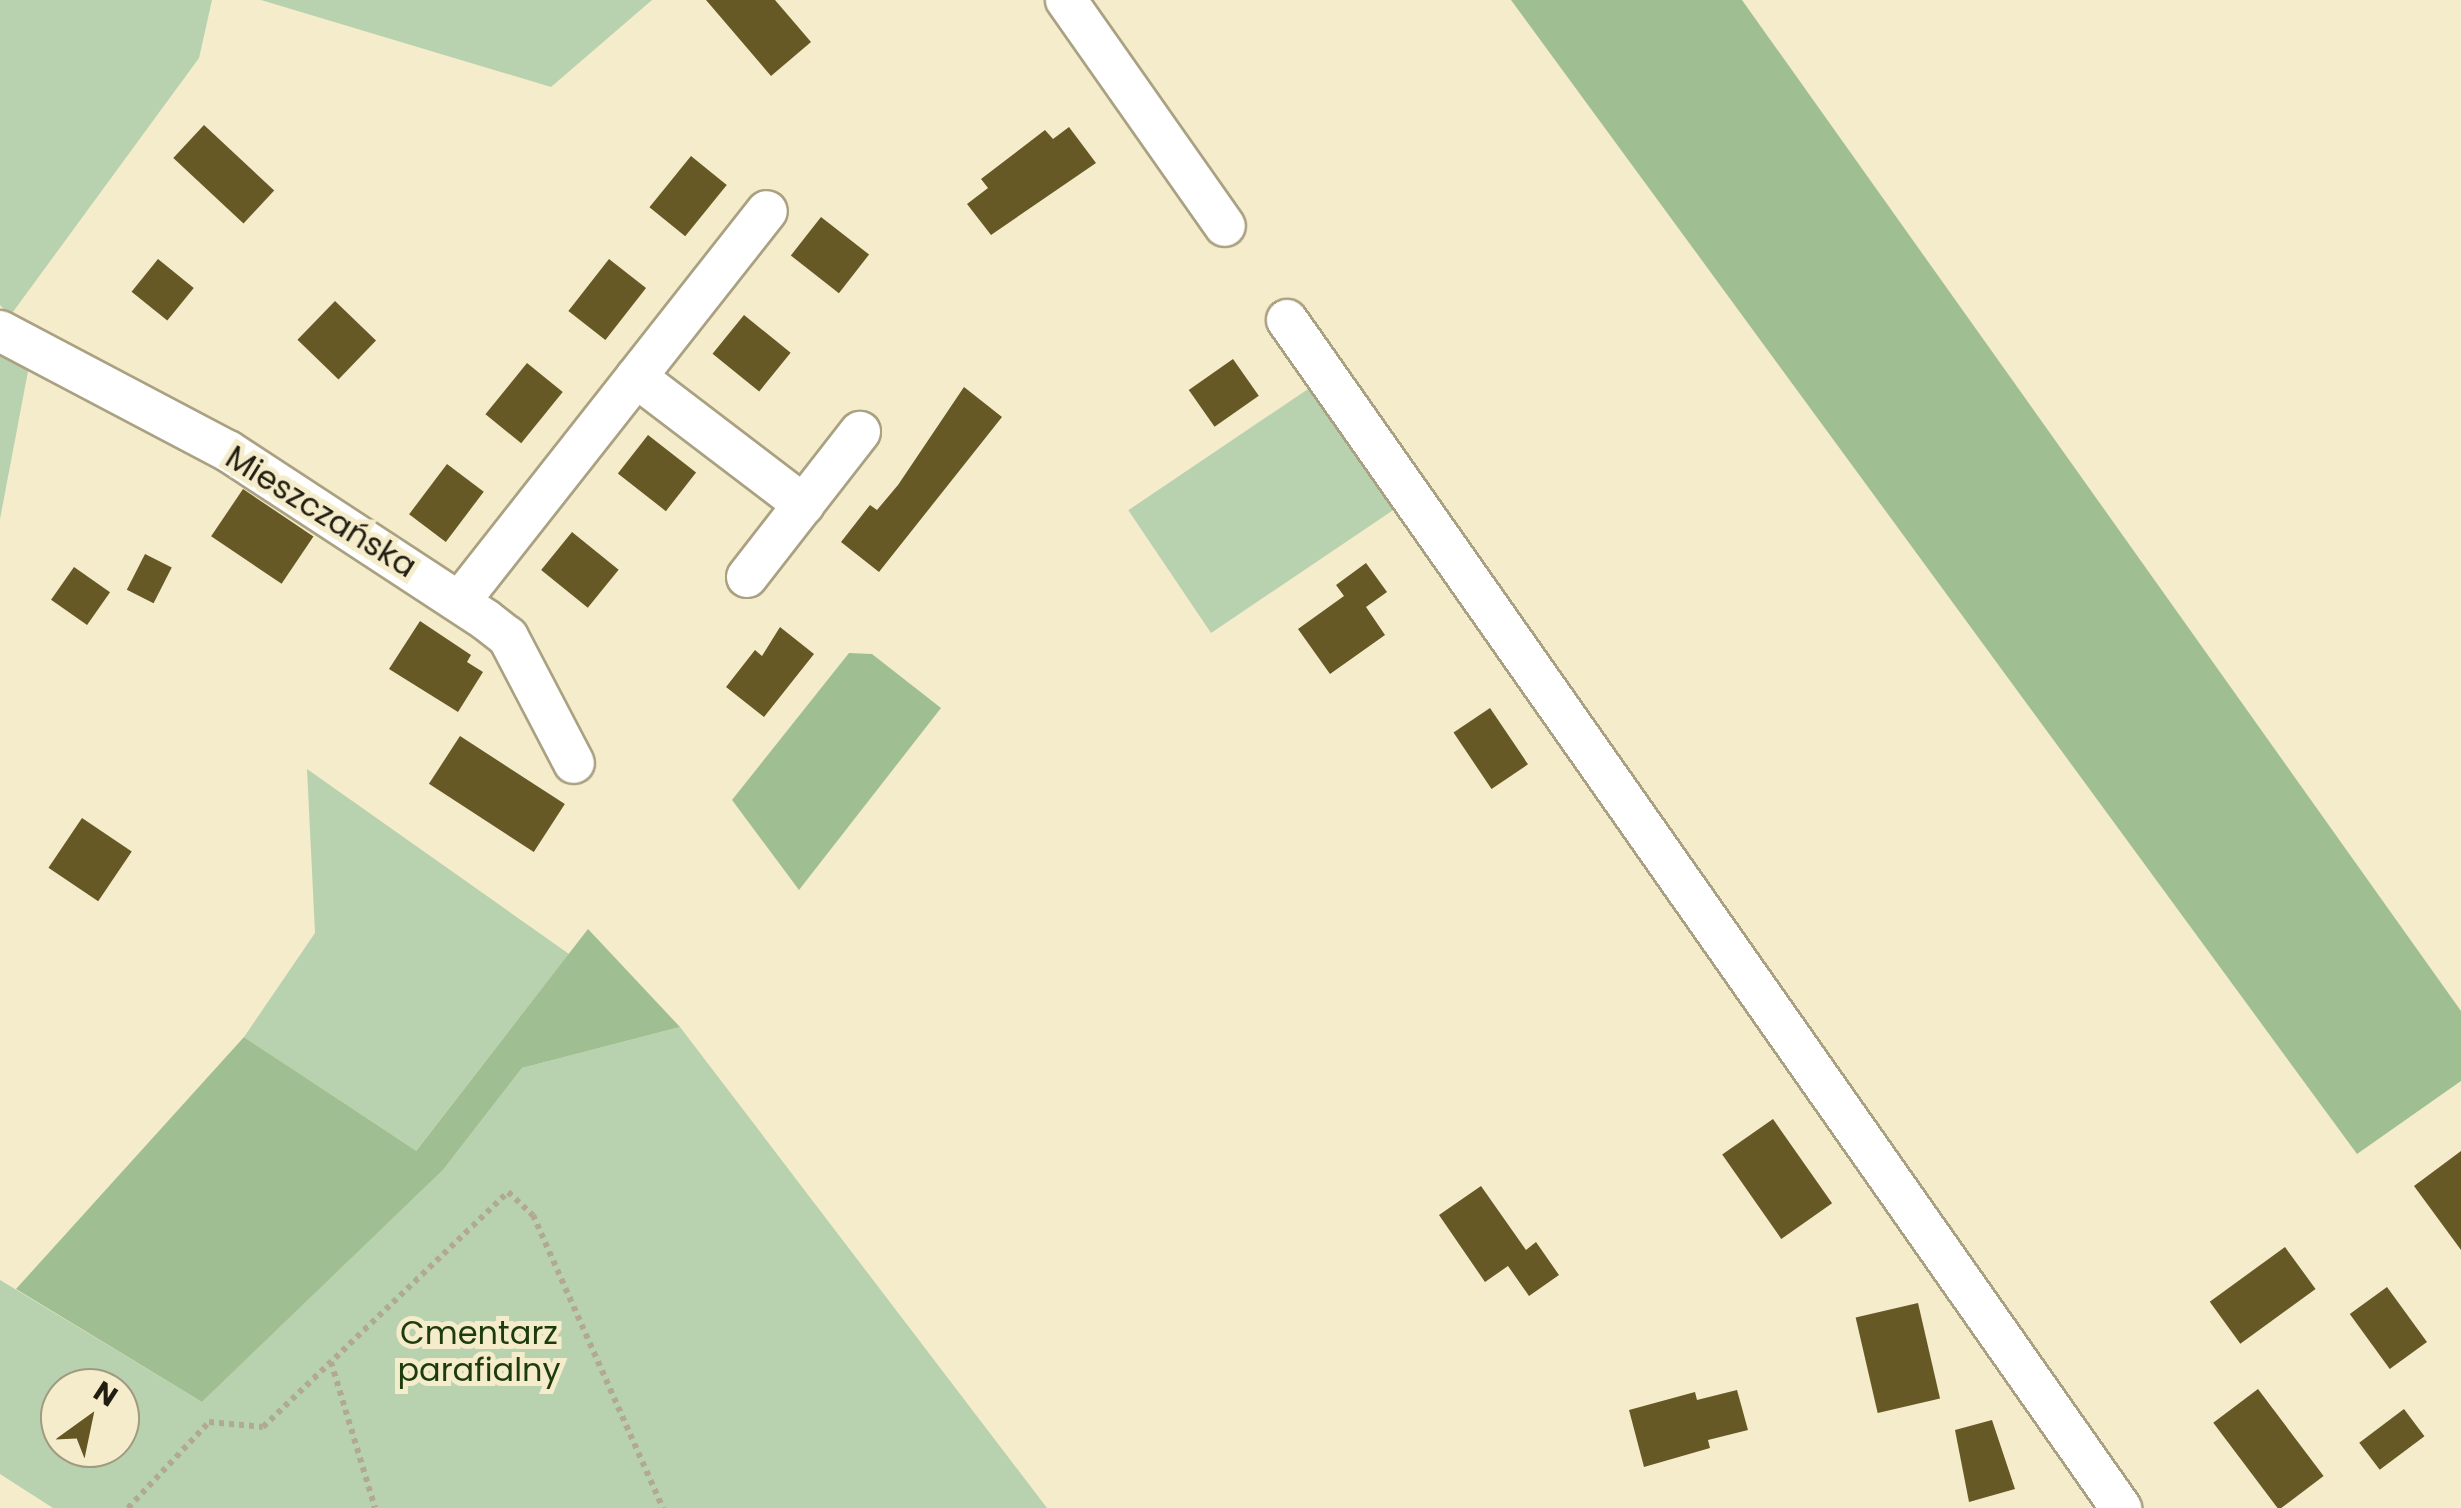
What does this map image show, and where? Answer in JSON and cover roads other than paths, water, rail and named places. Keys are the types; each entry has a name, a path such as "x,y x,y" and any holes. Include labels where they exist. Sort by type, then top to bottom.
{"lane":[{"path":"1066,0 1224,226"},
{"path":"460,601 767,211"},
{"path":"1287,320 2121,1508"},
{"name":"Mieszczańska","path":"0,331 228,452 460,601 508,637 574,763"},
{"path":"636,378 804,505"},
{"path":"747,577 860,432"}],"park label":[{"name":"Cmentarz parafialny","path":"479,1352"}]}
